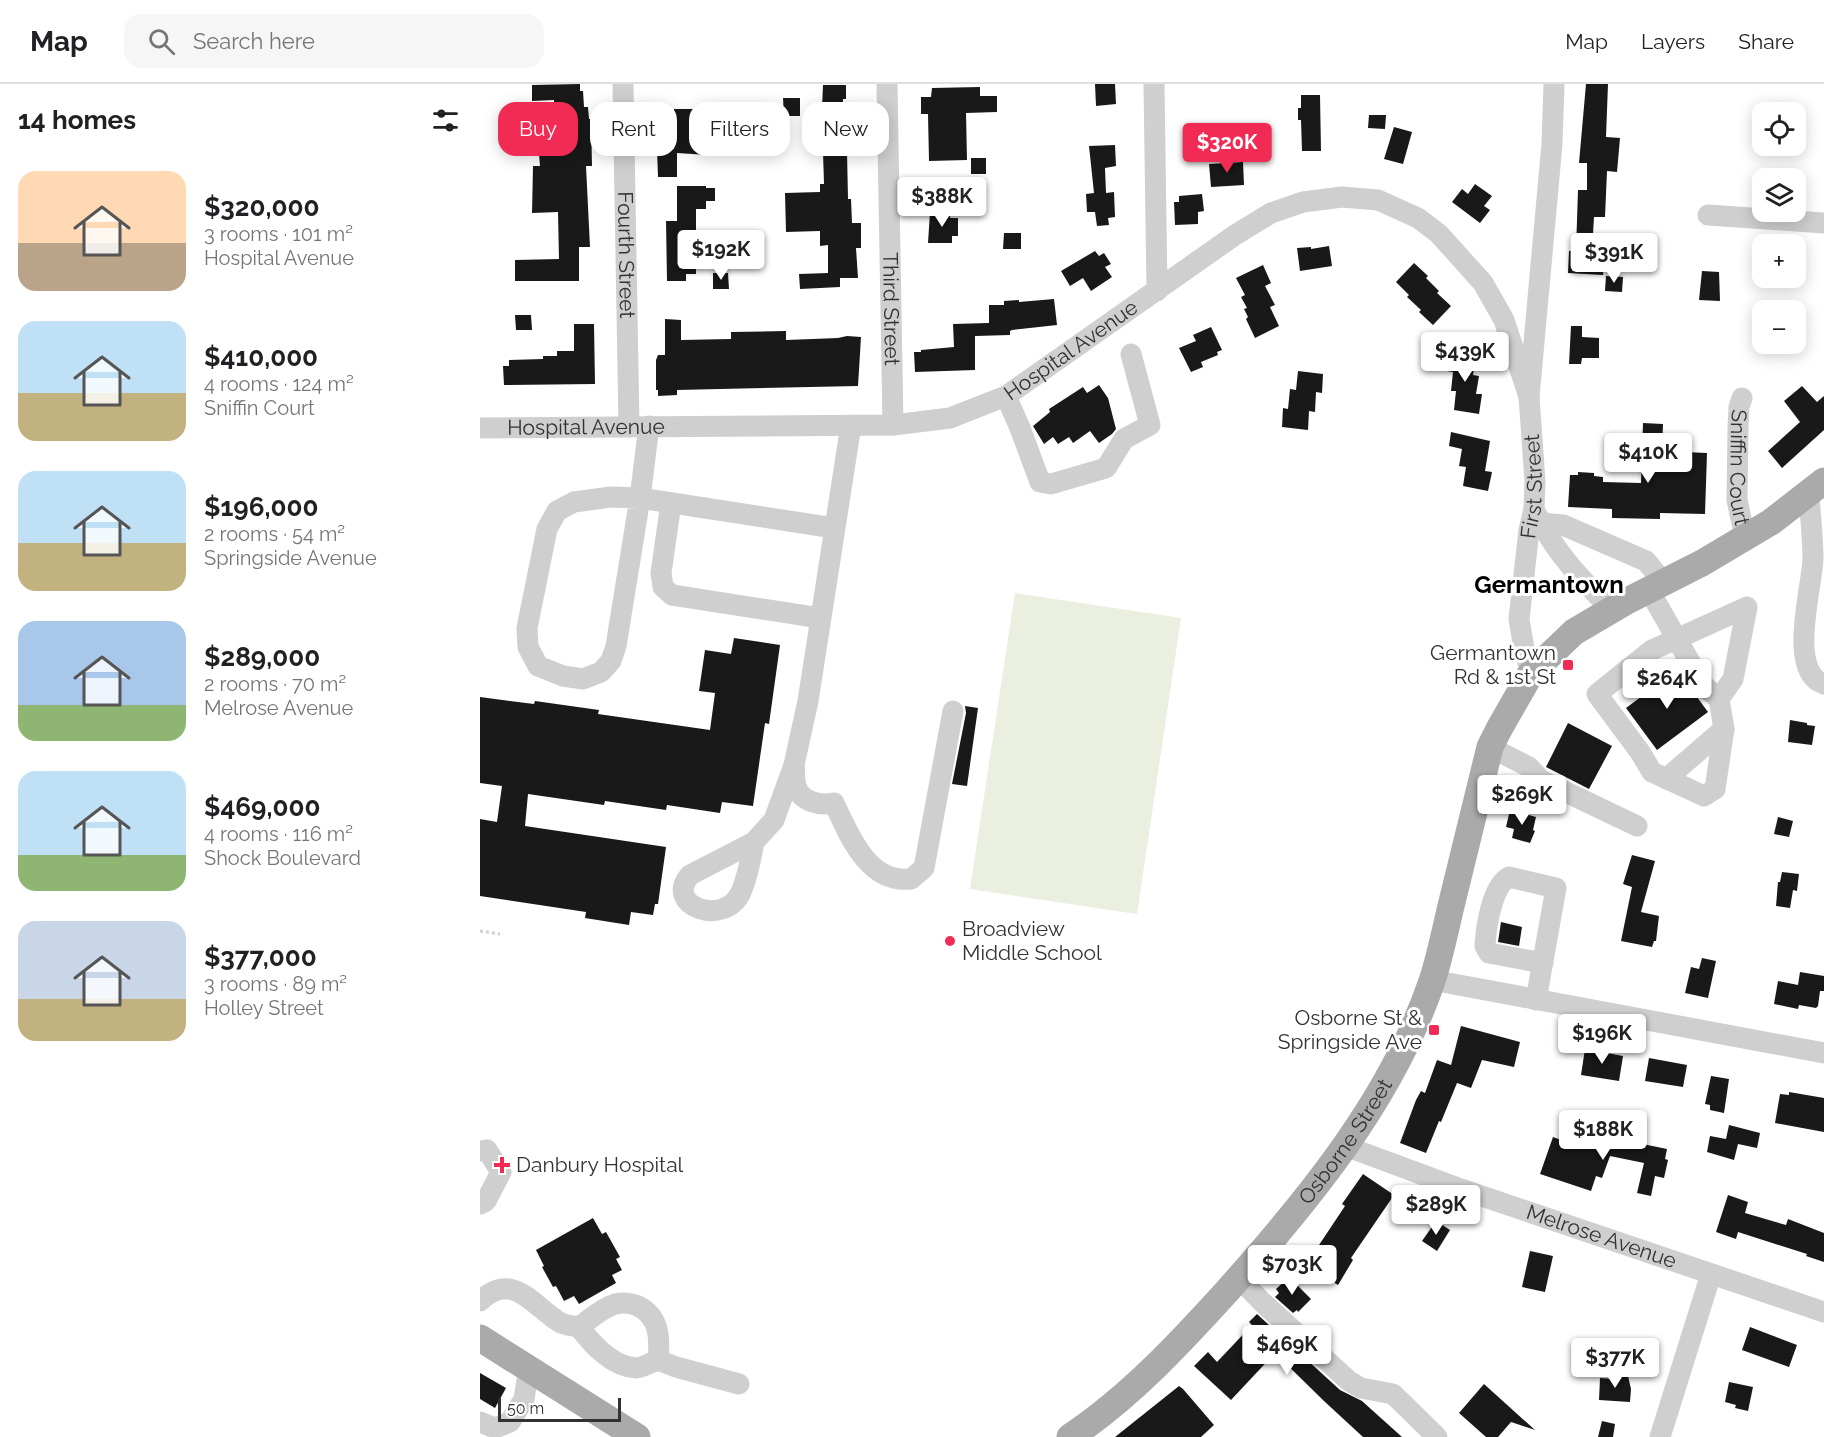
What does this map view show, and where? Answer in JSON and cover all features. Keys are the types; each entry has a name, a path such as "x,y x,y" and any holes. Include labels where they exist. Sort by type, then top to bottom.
{"main road":[{"name":"Osborne Street","path":"1070,1437 1136,1385 1190,1333 1294,1214 1345,1146 1377,1097 1405,1045 1432,980 1494,738 1531,672 1574,632 1702,563 1771,522 1817,487"},
{"path":"480,1338 630,1435"}],"street":[{"name":"Fourth Street","path":"623,84 639,426 640,498 616,646 611,661 601,672 583,679 563,676 538,666 528,647 527,628 546,529 557,511 574,502 611,497 640,498"},
{"name":"Third Street","path":"887,84 892,425"},
{"path":"1154,84 1157,291"},
{"name":"First Street","path":"1531,672 1519,619 1529,530 1537,516 1529,397 1552,144 1554,84"},
{"name":"Hospital Avenue","path":"480,428 892,425 950,418 1006,396 1235,235 1271,213 1303,202 1342,197 1378,200 1418,218 1439,234 1483,283 1504,320 1529,397"},
{"path":"1708,215 1824,223"},
{"path":"1006,396 1040,482 1051,484 1106,468 1124,439 1150,425 1131,354"},
{"name":"Sniffin Court","path":"1742,398 1739,407 1737,500 1745,537"},
{"path":"754,842 774,820 794,765 808,701 851,425"},
{"path":"1817,487 1813,559 1803,636 1804,661 1818,682 1824,684"},
{"path":"640,498 834,528"},
{"path":"671,503 661,573 663,587 672,596 820,618"},
{"path":"1537,516 1646,561 1676,639 1703,685 1719,699 1724,729 1715,789 1704,796 1658,775 1597,694 1652,650 1676,639 1748,607 1733,679 1719,699"},
{"path":"1537,516 1553,547 1612,610"},
{"path":"794,765 796,787 803,796 814,803 823,805 834,803 853,842 876,871 893,878 911,879 924,868 953,711"},
{"path":"1658,775 1724,729"},
{"path":"1494,738 1541,780 1637,826"},
{"path":"1536,1000 1543,963"},
{"path":"1432,980 1824,1053"},
{"name":"Melrose Avenue","path":"1345,1146 1461,1189 1824,1312"},
{"path":"480,1151 487,1150 501,1172 486,1201 480,1204"},
{"path":"1660,1437 1712,1274"},
{"path":"1239,1278 1349,1381 1361,1388 1393,1394 1437,1437"},
{"path":"480,1301 500,1289 517,1290 535,1301 561,1323 579,1327 594,1347 614,1361 636,1368 658,1360 739,1384"},
{"path":"579,1327 613,1304 623,1302 633,1304 644,1309 658,1328 660,1342 658,1360"},
{"path":"483,1428 495,1428 510,1422 524,1399 529,1368"}],"path":[{"path":"480,931 500,934"}],"green space":[{"path":"1015,593 1181,618 1137,914 970,889"}],"building":[{"path":"580,84 584,107 588,107 592,166 586,166 590,247 579,247 579,281 515,281 515,260 559,259 558,212 532,213 533,166 540,166 539,156 578,156 578,102 532,101 532,85"},
{"path":"1095,84 1115,84 1116,104 1096,106"},
{"path":"1586,84 1608,84 1606,137 1620,138 1617,172 1607,171 1605,217 1594,217 1592,251 1600,251 1599,260 1604,260 1603,275 1568,273 1569,251 1576,250 1578,190 1587,190 1587,163 1579,163"},
{"path":"823,85 846,85 846,99 843,99 843,102 822,102"},
{"path":"980,87 980,96 997,96 997,112 966,113 967,160 929,161 928,114 921,114 921,97 931,97 932,88"},
{"path":"1301,95 1320,95 1321,151 1302,151 1301,120 1298,120"},
{"path":"783,98 800,98 800,116 790,116 790,102 783,102"},
{"path":"677,109 689,109 689,154 677,153"},
{"path":"1369,115 1386,115 1385,129 1368,128"},
{"path":"1394,127 1412,132 1403,164 1384,159"},
{"path":"1115,145 1116,166 1105,168 1106,193 1114,192 1115,217 1108,218 1109,225 1097,226 1095,212 1087,212 1086,194 1094,193 1089,146"},
{"path":"657,156 677,156 677,177 658,177"},
{"path":"823,156 847,156 848,199 851,199 852,223 861,223 861,248 856,248 858,278 840,278 840,287 800,289 799,274 828,273 828,245 820,246 820,231 786,232 785,193 820,192 820,184 824,184"},
{"path":"971,158 986,158 986,174 971,174"},
{"path":"1243,162 1244,185 1211,187 1209,164"},
{"path":"1475,184 1492,196 1484,206 1490,210 1480,223 1452,202 1462,189 1468,194"},
{"path":"677,186 715,188 715,201 706,201 706,209 696,209 696,274 686,274 686,281 667,281 666,221 677,221"},
{"path":"1202,194 1204,211 1198,212 1198,224 1175,225 1174,202 1179,202 1179,196"},
{"path":"930,212 950,213 950,218 958,218 958,236 952,236 952,243 928,243"},
{"path":"1004,233 1021,233 1021,249 1003,249"},
{"path":"1329,246 1332,266 1300,271 1297,248 1311,247 1311,249"},
{"path":"1095,251 1099,256 1104,253 1111,264 1105,267 1112,277 1091,291 1083,278 1070,286 1061,271"},
{"path":"1414,263 1428,276 1426,278 1439,291 1437,293 1451,306 1433,325 1419,312 1421,310 1396,282"},
{"path":"1263,265 1271,283 1265,286 1275,305 1270,307 1279,326 1255,338 1246,319 1248,317 1244,309 1247,308 1241,297 1245,295 1236,278"},
{"path":"1702,271 1719,272 1720,301 1699,300"},
{"path":"713,273 728,273 729,289 713,289"},
{"path":"1606,276 1623,277 1622,292 1605,291"},
{"path":"1054,299 1057,325 1012,330 1010,335 975,336 975,370 915,372 914,352 954,347 953,324 989,323 989,305 1004,305 1004,301"},
{"path":"515,315 531,315 532,330 516,330"},
{"path":"665,319 681,320 681,340 731,339 731,332 786,331 786,340 861,337 858,386 677,390 677,395 658,396 656,360 658,355 665,355"},
{"path":"574,324 594,324 595,384 504,385 503,366 509,366 509,360 543,359 543,356 557,356 557,351 574,351"},
{"path":"1571,326 1582,326 1582,337 1599,338 1599,358 1582,358 1581,364 1569,364"},
{"path":"1211,327 1222,350 1217,352 1218,355 1201,362 1203,367 1191,372 1179,348 1196,341 1193,335"},
{"path":"1450,352 1476,356 1473,375 1479,376 1476,394 1482,394 1479,414 1454,410 1456,391 1451,391 1453,372 1447,371"},
{"path":"1298,371 1323,374 1322,393 1316,392 1315,412 1309,411 1308,430 1282,427 1283,408 1288,409 1290,389 1296,390"},
{"path":"1099,385 1108,398 1116,429 1112,434 1099,443 1090,431 1073,443 1069,437 1058,444 1053,437 1044,444 1033,426 1050,412 1049,409 1083,387 1087,393"},
{"path":"1802,386 1817,402 1824,396 1824,430 1782,468 1768,451 1800,422 1784,401"},
{"path":"1643,423 1663,424 1662,451 1707,453 1705,514 1660,513 1660,519 1612,518 1612,509 1568,507 1570,475 1578,475 1578,472 1594,473 1594,476 1603,477 1603,482 1641,483"},
{"path":"1451,432 1490,441 1485,471 1492,472 1488,491 1463,486 1466,467 1459,466 1462,449 1449,446"},
{"path":"734,638 780,645 769,724 765,723 753,806 722,802 720,813 667,805 666,810 605,801 604,805 528,794 525,826 666,847 658,904 655,904 653,915 631,912 629,925 585,918 586,912 480,896 480,819 497,822 502,786 480,783 480,697 534,704 535,701 599,710 598,714 710,730 715,693 699,691 705,650 731,654"},
{"path":"1677,670 1708,712 1657,750 1626,708"},
{"path":"965,706 978,708 967,786 952,784 966,713"},
{"path":"1790,720 1815,726 1812,745 1788,742"},
{"path":"1568,723 1612,746 1589,789 1546,767"},
{"path":"1510,810 1536,817 1533,830 1535,831 1530,843 1512,838 1514,829 1506,827"},
{"path":"1778,817 1793,821 1789,837 1774,834"},
{"path":"1632,855 1655,861 1641,912 1659,916 1656,941 1652,947 1621,941 1632,887 1623,884"},
{"path":"1782,872 1799,874 1797,891 1793,890 1790,908 1776,906 1778,882 1780,882"},
{"path":"1501,922 1522,927 1519,946 1498,942"},
{"path":"1702,958 1716,961 1708,998 1685,993 1691,967 1699,969"},
{"path":"1800,972 1824,976 1824,991 1820,991 1818,1006 1816,1008 1799,1005 1798,1009 1774,1004 1778,981 1798,985"},
{"path":"1461,1026 1520,1042 1514,1067 1482,1060 1471,1088 1457,1083 1426,1153 1400,1143 1416,1100 1421,1091 1425,1093 1437,1060 1451,1065"},
{"path":"1585,1049 1623,1056 1619,1081 1581,1075"},
{"path":"1649,1058 1687,1065 1683,1087 1645,1081"},
{"path":"1711,1076 1729,1079 1724,1113 1710,1110 1710,1105 1705,1104"},
{"path":"1789,1092 1824,1098 1824,1132 1775,1123 1780,1094 1789,1095"},
{"path":"1729,1125 1760,1133 1757,1148 1738,1144 1734,1160 1707,1152 1710,1136 1726,1139"},
{"path":"1619,1134 1639,1138 1638,1143 1667,1149 1665,1159 1668,1160 1664,1178 1655,1176 1651,1196 1637,1193 1644,1163 1610,1156 1602,1178 1596,1176 1591,1191 1540,1174 1553,1137 1586,1149 1590,1135 1618,1143"},
{"path":"1363,1174 1394,1195 1351,1258 1353,1260 1338,1285 1333,1282 1332,1284 1301,1264 1305,1261 1302,1259 1312,1245 1317,1248 1345,1206 1342,1204"},
{"path":"1728,1195 1748,1202 1745,1213 1786,1225 1788,1219 1824,1233 1824,1262 1806,1256 1807,1254 1738,1232 1736,1239 1716,1232"},
{"path":"593,1218 602,1234 606,1232 620,1257 616,1259 622,1270 612,1275 616,1283 579,1304 574,1296 564,1301 542,1267 544,1266 536,1250"},
{"path":"1436,1221 1450,1230 1437,1251 1422,1241"},
{"path":"1530,1251 1553,1256 1545,1292 1522,1287"},
{"path":"1289,1277 1311,1299 1298,1312 1297,1310 1293,1313 1275,1297 1279,1293 1276,1289"},
{"path":"1257,1314 1340,1390 1362,1401 1402,1437 1363,1437 1275,1353 1231,1400 1194,1366 1208,1352 1217,1362 1252,1325 1249,1322"},
{"path":"1750,1327 1797,1345 1789,1367 1742,1350"},
{"path":"480,1373 506,1388 495,1408 480,1399"},
{"path":"1614,1375 1628,1376 1631,1389 1630,1402 1599,1400 1600,1378 1613,1379"},
{"path":"1729,1382 1753,1387 1748,1411 1735,1408 1736,1405 1725,1402"},
{"path":"1484,1384 1535,1430 1511,1422 1498,1437 1486,1437 1459,1413"},
{"path":"1179,1386 1214,1425 1201,1437 1115,1437"},
{"path":"1602,1421 1615,1424 1613,1437 1598,1437"}],"place":[{"name":"Germantown Rd & 1st St","path":"1568,665"},
{"name":"Broadview Middle School","path":"950,941"},
{"name":"Osborne St & Springside Ave","path":"1434,1030"},
{"name":"Danbury Hospital","path":"502,1165"}],"district":[{"name":"Germantown","path":"1549,585"}]}
